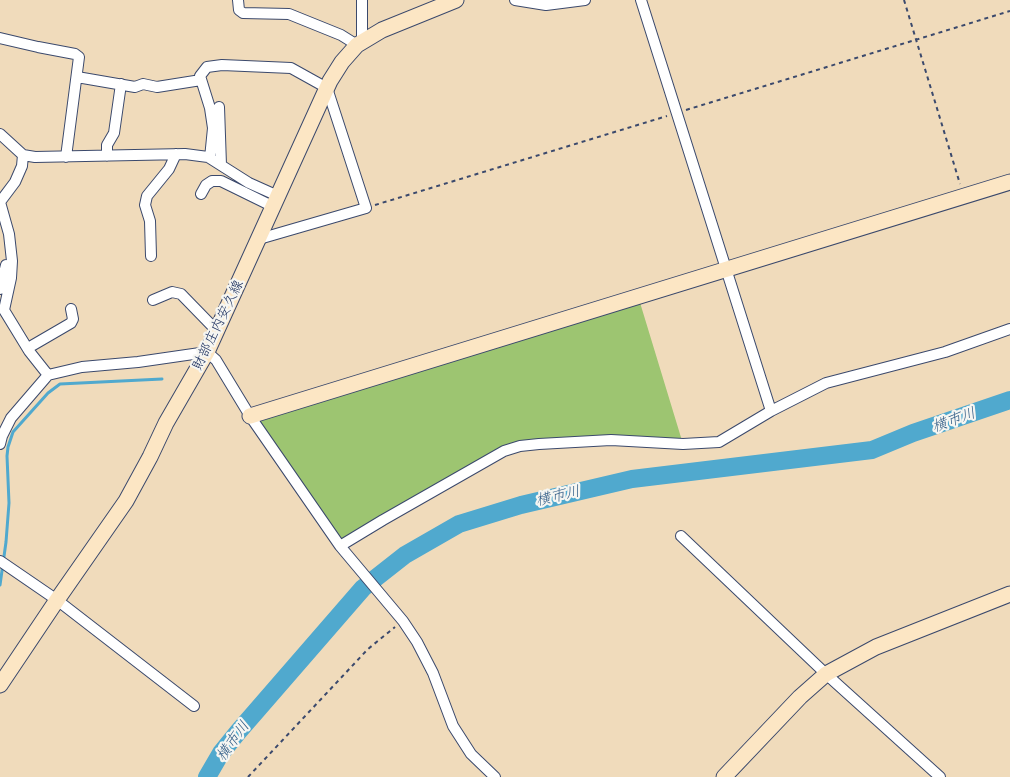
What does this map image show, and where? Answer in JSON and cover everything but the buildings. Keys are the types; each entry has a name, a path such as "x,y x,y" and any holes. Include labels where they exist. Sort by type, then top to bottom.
{"street":[{"path":"238,0 239,10 243,12 290,14 359,43 362,0"},
{"name":"財部庄内安久線","path":"0,685 56,600 126,502 166,423 207,352 327,88 342,62 359,43 382,30 456,0"},
{"path":"515,0 546,6 585,0"},
{"path":"641,0 771,411"},
{"path":"0,38 75,54 79,57 66,157"},
{"path":"210,158 213,128 210,108 200,76 207,67 222,65 291,68 327,88 366,208 259,239"},
{"path":"76,77 135,87 143,84 157,87 201,80"},
{"path":"107,156 107,145 114,133 121,84"},
{"path":"219,107 221,165"},
{"path":"0,134 23,155 47,158 176,154 210,158 249,182 276,202"},
{"path":"151,256 150,221 145,204 155,185 169,169 176,154"},
{"path":"23,155 22,166 15,182 0,202 9,234 4,310 48,375"},
{"path":"201,194 206,185 212,181 221,181 276,202"},
{"path":"250,416 1010,182"},
{"path":"0,288 6,265"},
{"path":"153,300 172,292 181,294 217,331"},
{"path":"28,348 72,324 71,309"},
{"path":"343,550 483,462 504,451 520,446 611,440 683,444 719,442 771,411 826,383 945,352 1010,328"},
{"path":"0,444 11,418 48,375 82,367 138,362 207,352 216,360 250,416 343,550 400,617 432,673 453,726 471,754 494,777"},
{"path":"681,536 826,674 940,777"},
{"path":"0,561 56,600 194,706"},
{"path":"724,777 800,697 826,674 876,648 1010,594"}],"path":[{"path":"904,0 964,196"},
{"path":"366,208 1010,11"},
{"path":"248,777 400,617"}],"green space":[{"path":"638,296 683,444 520,446 340,546 250,416"}],"waterway":[{"path":"0,585 9,503 7,456 13,432 48,393 60,384 162,379"},
{"name":"横市川","path":"207,777 221,753 238,732 363,588 405,555 459,524 521,505 632,479 872,450 913,433 1010,400"}]}
